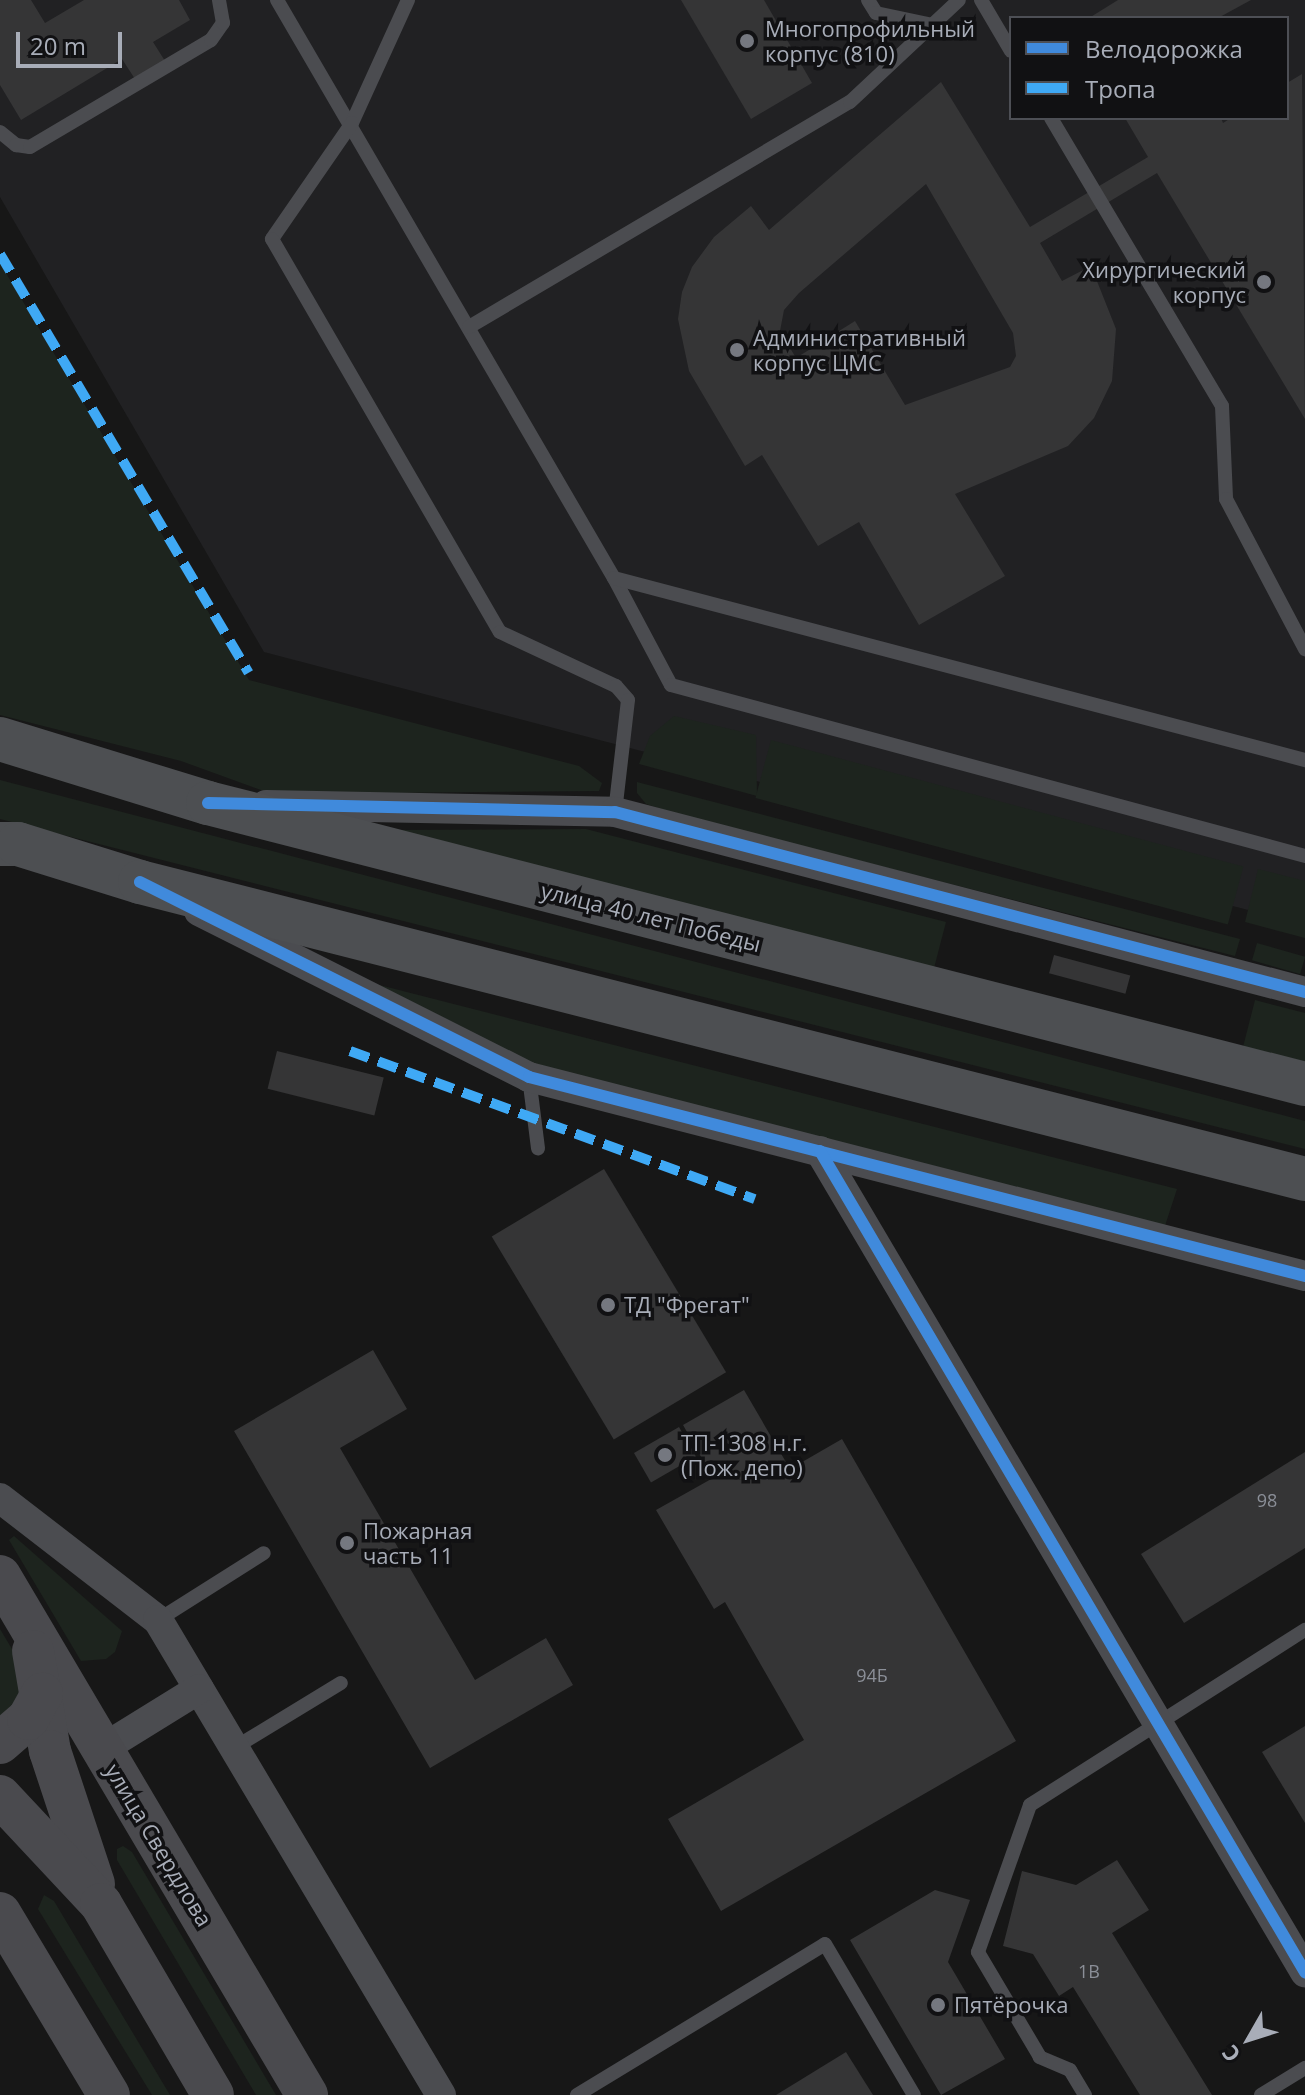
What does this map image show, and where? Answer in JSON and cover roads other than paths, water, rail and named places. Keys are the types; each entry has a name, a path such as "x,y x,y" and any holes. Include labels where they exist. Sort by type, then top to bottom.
{"main road":[{"name":"улица 40 лет Победы","path":"0,739 208,803 1305,1084"},
{"path":"0,844 18,844 140,882 1305,1179"},
{"name":"улица Свердлова","path":"6,1585 38,1663 50,1751 101,1904 213,2095"},
{"name":"улица Свердлова","path":"6,1585 307,2095"},
{"path":"0,1743 28,1719 42,1694"},
{"name":"улица Свердлова","path":"0,1796 101,1904"},
{"path":"0,1913 109,2095"}],"street":[{"path":"208,803 615,812 1305,992"},
{"path":"140,882 529,1077 1305,1276"},
{"path":"820,1151 1305,1972"},
{"path":"0,1498 158,1620 441,2095"},
{"path":"102,1749 199,1689"}],"lane":[{"path":"0,132 16,145 30,147 211,40 223,23 219,0"},
{"path":"277,0 352,123 614,578 671,685 1305,856"},
{"path":"408,0 352,123 272,239 275,250 500,632 616,686 628,700 615,812"},
{"path":"868,0 876,13 932,25"},
{"path":"469,327 850,102 959,0"},
{"path":"981,0 1009,48"},
{"path":"1052,120 1222,406 1226,499 1305,649"},
{"path":"614,578 1305,760"},
{"path":"529,1077 538,1148"},
{"path":"158,1620 264,1553"},
{"path":"1085,2095 1070,2070 1040,2057 978,1952 1030,1805 1305,1630"},
{"path":"234,1748 341,1683"},
{"path":"577,2095 825,1944 914,2095"},
{"path":"1261,2095 1305,2068"}],"place":[{"name":"Многопрофильный корпус (810)","path":"747,41"},
{"name":"Хирургический корпус","path":"1264,282"},
{"name":"Административный корпус ЦМС","path":"737,350"},
{"name":"ТД \"Фрегат\"","path":"608,1305"},
{"name":"ТП-1308 н.г. (Пож. депо)","path":"665,1455"},
{"name":"Пожарная часть 11","path":"347,1543"},
{"name":"Пятёрочка","path":"938,2005"}]}
